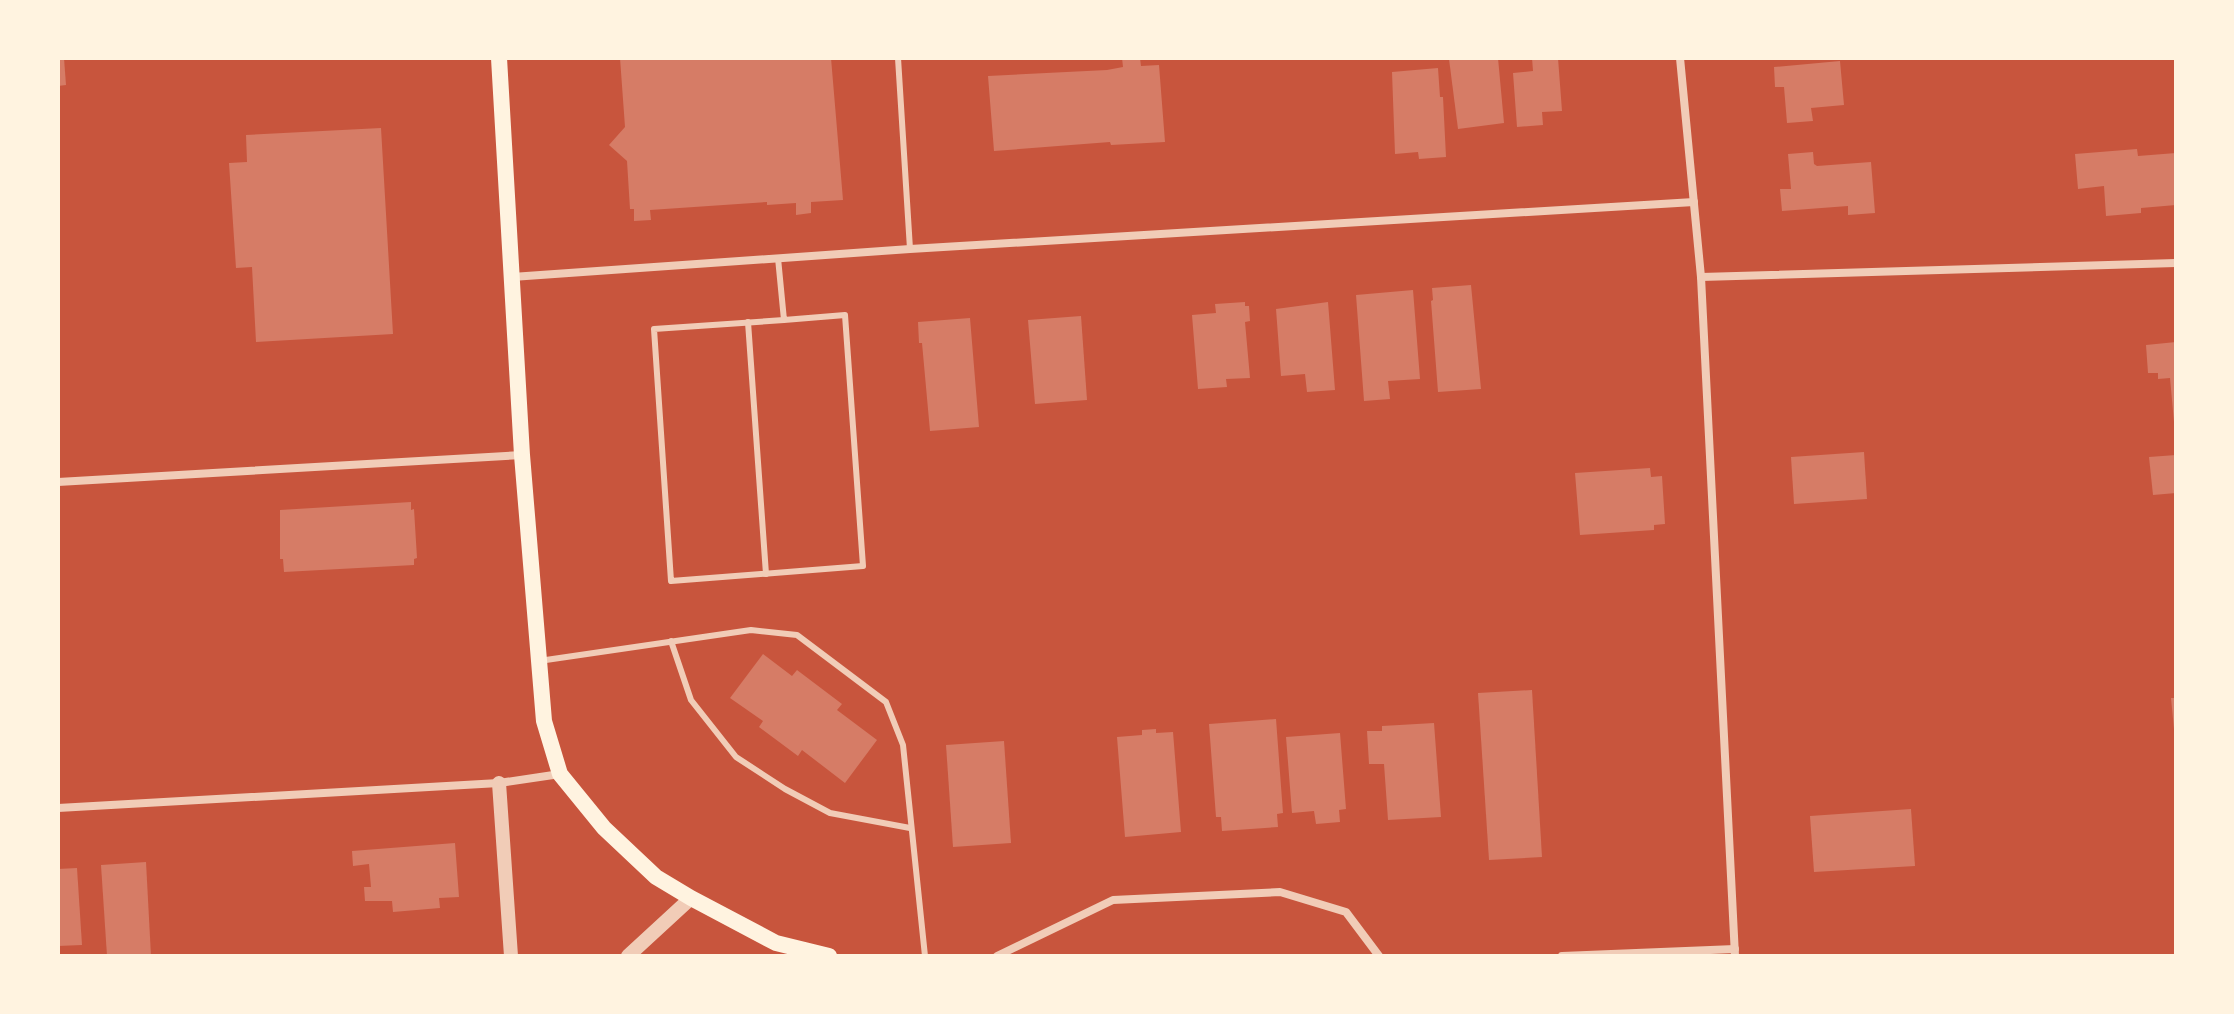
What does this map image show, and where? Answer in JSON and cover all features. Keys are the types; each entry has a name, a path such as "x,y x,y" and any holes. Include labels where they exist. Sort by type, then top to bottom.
{"main road":[{"path":"499,58 522,455 544,721 560,774 604,828 656,877 776,943 829,956"}],"street":[{"path":"1562,956 1735,953 1701,277 1680,58"},
{"path":"512,277 910,249 1694,202"},
{"path":"1701,277 2176,263"},
{"path":"58,482 522,455"},
{"path":"58,808 499,783 560,774"},
{"path":"499,783 511,956"},
{"path":"997,956 1113,900 1280,892 1346,912 1379,956"},
{"path":"628,956 691,898"}],"lane":[{"path":"898,58 910,249"},
{"path":"778,258 784,320"},
{"path":"845,315 863,566 671,581 654,329 784,320 845,315"},
{"path":"748,322 766,574"},
{"path":"539,661 751,630 797,635 886,702 903,745 925,956"},
{"path":"671,641 691,700 736,757 785,789 830,813 910,828"}],"building":[{"path":"58,58 64,58 66,85 58,86"},
{"path":"620,58 831,58 843,200 811,202 811,213 796,215 796,203 767,205 767,202 650,210 651,220 634,221 634,209 630,209 627,161 609,145 625,127"},
{"path":"1122,58 1140,58 1141,66 1159,65 1165,142 1111,145 1110,142 994,151 988,76 1107,70 1123,67"},
{"path":"1498,58 1504,123 1458,129 1449,59"},
{"path":"1532,58 1558,58 1562,111 1542,112 1543,125 1517,127 1513,73 1533,71"},
{"path":"1840,61 1844,105 1811,108 1813,121 1787,123 1784,87 1775,87 1774,67"},
{"path":"1438,68 1446,157 1419,159 1418,152 1395,154 1392,72"},
{"path":"381,128 393,334 256,342 252,267 236,268 229,163 247,162 246,135"},
{"path":"2137,149 2138,156 2176,153 2176,205 2141,208 2141,213 2106,216 2104,186 2078,189 2075,154"},
{"path":"1813,152 1817,166 1871,162 1875,213 1848,215 1848,206 1782,211 1780,189 1791,189 1788,154"},
{"path":"1471,285 1481,389 1438,392 1432,288"},
{"path":"1413,290 1420,379 1388,381 1390,399 1364,401 1356,295"},
{"path":"1245,302 1245,306 1249,306 1250,321 1245,322 1250,378 1226,379 1227,387 1198,389 1192,315 1216,313 1215,304"},
{"path":"1328,302 1335,390 1307,392 1305,374 1281,376 1276,309"},
{"path":"1081,316 1087,400 1035,404 1028,320"},
{"path":"970,318 979,427 930,431 918,322"},
{"path":"2176,342 2174,422 2170,378 2158,379 2158,373 2148,373 2146,345"},
{"path":"1864,452 1867,499 1794,504 1791,457"},
{"path":"2176,455 2176,493 2153,495 2149,457"},
{"path":"1650,468 1651,477 1662,476 1665,524 1654,525 1654,530 1580,535 1575,473"},
{"path":"411,502 417,558 414,565 284,572 283,559 280,559 280,510"},
{"path":"763,654 792,676 797,670 842,704 837,710 877,740 845,783 802,750 798,756 759,727 763,721 730,698"},
{"path":"1532,690 1542,857 1489,860 1478,693"},
{"path":"2171,698 2176,698 2176,729 2174,729"},
{"path":"1276,719 1283,813 1277,814 1278,827 1222,831 1221,817 1216,817 1209,724"},
{"path":"1434,723 1441,817 1388,820 1384,764 1369,764 1367,731 1382,731 1382,726"},
{"path":"1156,729 1156,733 1173,732 1181,832 1125,837 1117,737 1142,735 1142,730"},
{"path":"1340,733 1346,809 1339,810 1340,822 1316,824 1314,811 1292,813 1286,737"},
{"path":"1004,741 1011,843 953,847 946,745"},
{"path":"1911,809 1915,866 1814,872 1810,816"},
{"path":"455,843 459,897 439,898 440,908 393,912 392,901 365,901 364,887 371,887 369,864 353,866 352,851"},
{"path":"146,862 151,956 107,956 101,865"},
{"path":"77,868 82,945 58,946 58,869"}]}
